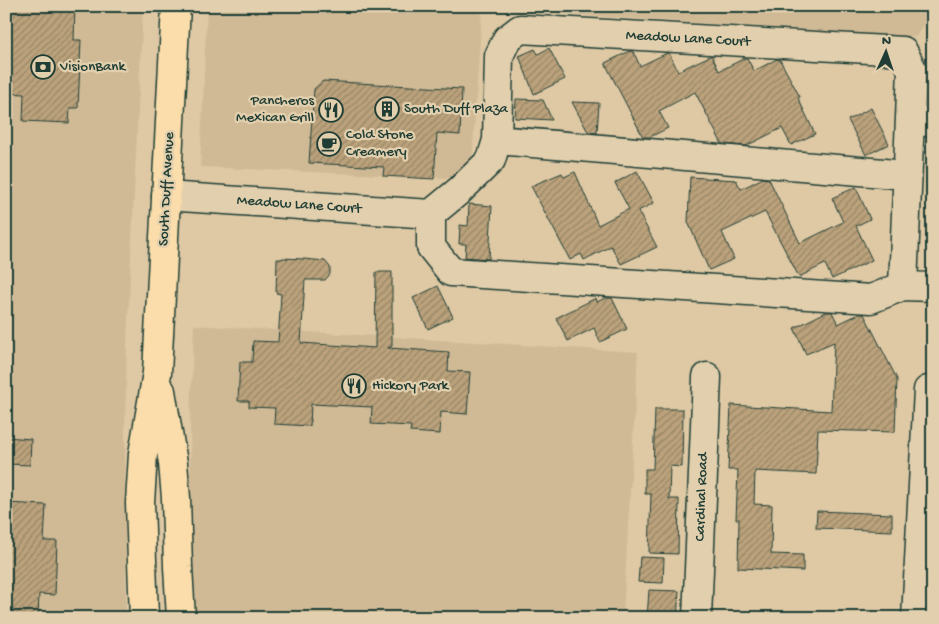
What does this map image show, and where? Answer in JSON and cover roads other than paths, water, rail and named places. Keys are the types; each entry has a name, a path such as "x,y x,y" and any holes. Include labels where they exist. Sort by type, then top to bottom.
{"main road":[{"name":"South Duff Avenue","path":"144,618 140,502 143,454 158,373 176,6"},
{"name":"South Duff Avenue","path":"158,373 173,463 181,618"}],"street":[{"name":"Meadow Lane Court","path":"166,196 431,214 460,190 491,160 497,140 499,56 507,39 520,29 903,51 912,69 921,121 907,175 903,286"},
{"path":"497,140 907,175"},
{"path":"431,214 431,247 451,272 871,298 903,286 933,287"},
{"name":"Cardinal Road","path":"697,618 707,377"},
{"path":"916,618 927,504 928,390"}],"place":[{"name":"VisionBank","path":"43,67"},
{"name":"South Duff Plaza","path":"387,109"},
{"name":"Pancheros Mexican Grill","path":"331,110"},
{"name":"Cold Stone Creamery","path":"329,144"},
{"name":"Hickory Park","path":"354,386"}]}
